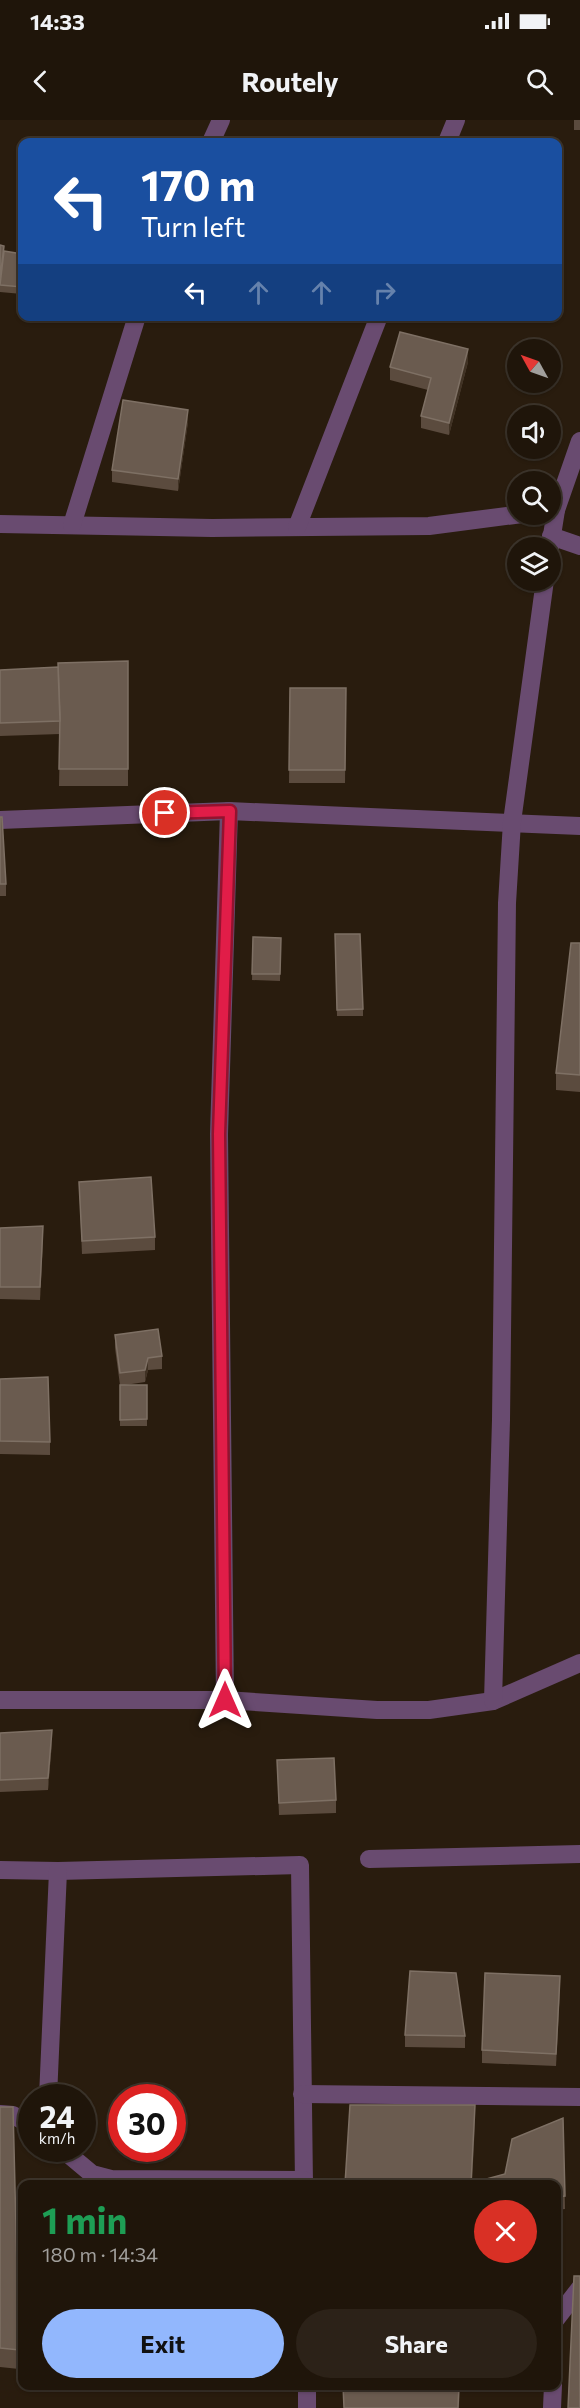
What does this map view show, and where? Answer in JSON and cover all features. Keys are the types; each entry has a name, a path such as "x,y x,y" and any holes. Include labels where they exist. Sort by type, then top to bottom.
{"street":[{"path":"213,138 221,120"},
{"path":"449,138 456,120"},
{"path":"72,525 135,321"},
{"path":"297,527 377,321"},
{"path":"561,491 578,450"},
{"path":"0,524 212,528 429,526 507,516"},
{"path":"561,543 580,546"},
{"path":"493,1701 501,1420 507,903 512,822 544,591"},
{"path":"225,1700 219,1134 230,811"},
{"path":"0,820 230,811 580,826"},
{"path":"0,1700 225,1700 377,1710 429,1710 493,1701 580,1663"},
{"path":"369,1859 580,1854"},
{"path":"0,1870 58,1871 300,1865 304,2180"},
{"path":"49,2084 58,1871"},
{"path":"302,2094 580,2097"},
{"path":"0,2114 18,2118"},
{"path":"78,2162 92,2174 111,2179 175,2180"},
{"path":"561,2313 580,2288"},
{"path":"307,2390 307,2408"},
{"path":"552,2408 553,2390"}],"building":[{"path":"0,245 4,246 0,279"},
{"path":"4,251 18,253 18,287 0,285"},
{"path":"400,332 468,349 449,423 421,416 431,378 390,367"},
{"path":"123,400 188,410 178,479 112,470"},
{"path":"128,661 128,769 59,769 58,663"},
{"path":"58,667 60,721 0,723 0,670"},
{"path":"290,688 346,688 345,770 289,770"},
{"path":"0,817 2,817 6,884 0,884"},
{"path":"335,934 360,934 363,1009 337,1010"},
{"path":"253,937 281,938 280,974 252,974"},
{"path":"571,943 580,943 580,1075 556,1073"},
{"path":"151,1177 155,1237 82,1241 79,1182"},
{"path":"43,1226 40,1287 0,1287 0,1228"},
{"path":"158,1329 162,1356 148,1358 145,1370 120,1373 115,1335"},
{"path":"48,1377 50,1442 0,1441 0,1379"},
{"path":"120,1385 147,1385 147,1419 120,1420"},
{"path":"52,1730 48,1778 0,1780 0,1733"},
{"path":"334,1758 336,1800 279,1803 277,1760"},
{"path":"410,1971 456,1973 465,2036 405,2035"},
{"path":"485,1973 560,1976 556,2054 482,2050"},
{"path":"350,2105 475,2105 471,2180 345,2180"},
{"path":"0,2107 13,2107 18,2350 0,2348"},
{"path":"563,2118 565,2196 561,2196 561,2180 486,2180 505,2174 512,2139"},
{"path":"574,2276 580,2276 580,2408 568,2408"},
{"path":"343,2390 459,2390 458,2408 344,2408"}],"route":[{"path":"165,813 230,811 219,1134 225,1700"}]}
